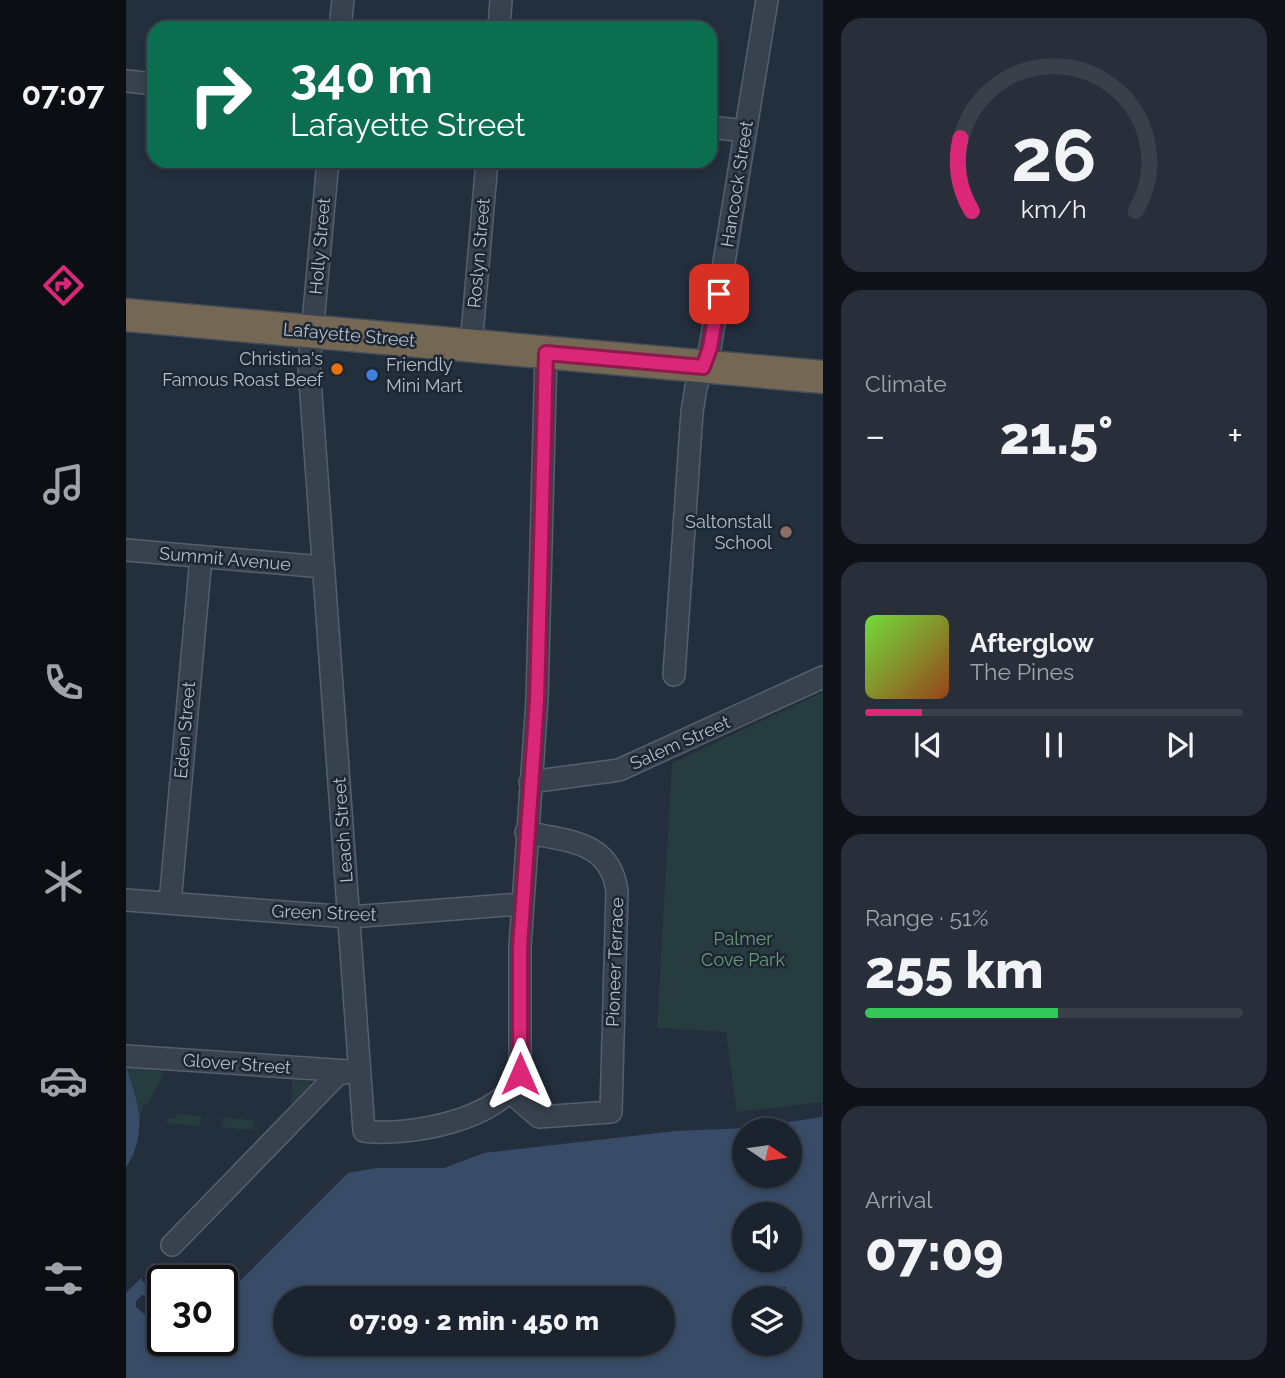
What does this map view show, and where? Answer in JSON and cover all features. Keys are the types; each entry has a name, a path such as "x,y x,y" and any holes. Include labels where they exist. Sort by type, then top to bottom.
{"highway":[{"name":"Lafayette Street","path":"126,315 823,377"}],"street":[{"path":"341,21 343,0"},
{"path":"500,21 501,0"},
{"name":"Hancock Street","path":"674,676 692,421 703,367 710,348 767,0"},
{"path":"126,81 147,83"},
{"path":"717,128 746,131"},
{"name":"Holly Street","path":"313,332 327,168"},
{"name":"Roslyn Street","path":"471,346 486,168"},
{"name":"Leach Street","path":"313,332 310,384 350,917 353,1070 364,1130 400,1133 425,1129 489,1106 510,1092"},
{"path":"510,1092 520,1074 522,904 538,684 546,353"},
{"name":"Summit Avenue","path":"126,550 323,567"},
{"name":"Eden Street","path":"170,904 201,557"},
{"name":"Salem Street","path":"530,782 619,770 823,677"},
{"name":"Pioneer Terrace","path":"510,1092 539,1117 620,1111 617,891 614,870 607,860 590,848 526,832"},
{"name":"Green Street","path":"126,900 350,917 522,904"},
{"name":"Glover Street","path":"126,1056 353,1070"},
{"path":"172,1245 337,1075 353,1070"}],"green space":[{"name":"Palmer Cove Park","path":"823,692 823,1105 737,1115 726,1032 657,1028 672,763"},
{"path":"126,1067 165,1072 148,1104 143,1104 134,1155 126,1167"},
{"path":"292,1080 309,1081 311,1084 291,1105"},
{"path":"176,1114 201,1116 200,1126 167,1123 168,1118 175,1119"},
{"path":"223,1117 255,1121 254,1130 222,1127"}],"water":[{"path":"126,1067 138,1106 139,1130 133,1154 126,1167"},
{"path":"823,1105 823,1378 126,1378 126,1293 141,1278 147,1288 147,1356 238,1356 238,1283 360,1161 429,1159"}],"pier":[{"path":"823,1102 822,1117 802,1120 732,1118 732,1129 676,1131 484,1153 444,1168 376,1168 348,1173 360,1157 446,1153 466,1143"},
{"path":"142,1295 147,1296 147,1316 136,1307 136,1301"}],"place":[{"name":"Christina's Famous Roast Beef","path":"337,369"},
{"name":"Friendly Mini Mart","path":"372,375"},
{"name":"Saltonstall School","path":"786,532"}],"route":[{"path":"520,1074 520,947 523,871 537,700 546,353 703,367 710,348 719,294"}]}
